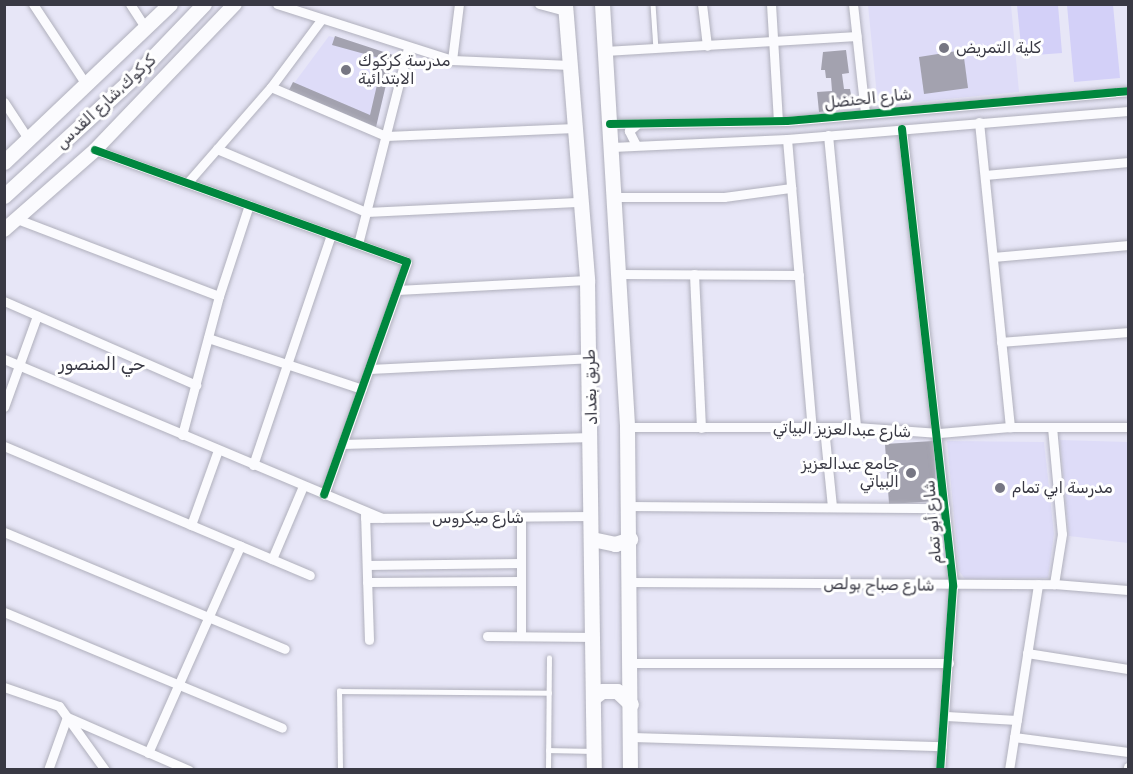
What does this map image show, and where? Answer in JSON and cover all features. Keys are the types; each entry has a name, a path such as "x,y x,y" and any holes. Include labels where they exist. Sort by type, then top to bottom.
{"main road":[{"name":"كركوك,شارع القدس","path":"8,154 29,140 70,103 170,4"},
{"name":"كركوك,شارع القدس","path":"4,196 87,120 204,4"},
{"name":"طريق بغداد","path":"602,4 620,274 630,506 632,737 630,770"},
{"name":"طريق بغداد","path":"566,8 582,202 590,358 594,770"},
{"path":"70,103 87,120"},
{"path":"592,539 607,544 630,539"},
{"path":"594,697 602,691 617,691 631,704"}],"street":[{"path":"33,4 87,86"},
{"path":"130,4 146,29"},
{"path":"4,230 95,150 235,4"},
{"path":"277,4 408,48 452,60 570,65"},
{"path":"452,60 459,4"},
{"path":"539,4 566,8"},
{"path":"702,4 707,46"},
{"path":"771,4 778,121"},
{"path":"853,4 865,113"},
{"path":"188,183 271,87 321,20"},
{"path":"605,51 857,36"},
{"path":"358,244 408,48"},
{"path":"271,87 386,136 575,128"},
{"name":"شارع الحنضل","path":"610,124 778,121 1128,91"},
{"path":"4,102 29,140"},
{"path":"933,106 934,126"},
{"name":"شارع الحنضل","path":"612,147 788,139 1128,111"},
{"path":"979,122 1010,428"},
{"path":"636,145 629,131 637,124"},
{"name":"شارع أبو تمام","path":"902,129 939,434 953,586 946,716 940,770"},
{"path":"828,135 856,428"},
{"path":"788,139 812,428"},
{"path":"217,149 366,212 582,202"},
{"path":"95,150 407,262 324,495"},
{"path":"984,175 1128,162"},
{"path":"615,197 724,197 792,188"},
{"path":"182,435 219,297 249,205"},
{"path":"17,219 219,297"},
{"path":"253,465 332,234"},
{"path":"993,258 1128,245"},
{"path":"620,274 799,274"},
{"path":"694,274 701,428"},
{"path":"397,291 587,280"},
{"path":"4,301 196,385"},
{"path":"4,407 22,366 37,316"},
{"path":"1002,342 1128,332"},
{"path":"208,338 362,389"},
{"path":"369,369 590,358"},
{"path":"4,359 365,514 369,640"},
{"name":"شارع عبدالعزيز البياتي","path":"627,427 856,428 939,434 1010,428 1128,427"},
{"path":"1052,427 1062,534 1054,584"},
{"path":"825,428 832,507"},
{"path":"342,444 592,437"},
{"path":"4,446 310,575"},
{"path":"191,525 218,450"},
{"path":"272,559 303,486"},
{"path":"630,506 945,508"},
{"name":"شارع ميكروس","path":"365,514 382,518 592,516"},
{"path":"521,518 521,635"},
{"path":"4,532 285,649"},
{"path":"148,753 240,546"},
{"path":"367,564 521,563"},
{"path":"367,582 521,581"},
{"name":"شارع صباح بولص","path":"630,582 953,586 1054,584 1128,590"},
{"path":"1009,770 1038,584"},
{"path":"4,612 178,687 282,728"},
{"path":"488,636 593,637"},
{"path":"1027,653 1128,669"},
{"path":"631,663 949,663"},
{"path":"4,687 59,706 105,770"},
{"path":"946,716 1017,720"},
{"path":"67,717 189,770"},
{"path":"48,770 67,717"},
{"path":"632,737 942,746"},
{"path":"1014,737 1128,752"}],"lane":[{"path":"653,4 656,49"},
{"path":"548,770 549,658"},
{"path":"340,770 339,691 549,693"},
{"path":"548,750 594,751"}],"shaded area":[{"name":"كلية التمريض","path":"868,5 1011,5 1019,92 878,106"},
{"path":"1017,5 1058,5 1062,53 1022,56"},
{"path":"1067,5 1113,5 1120,78 1074,82"},
{"name":"مدرسة كركوك الابتدائية","path":"329,36 393,55 376,127 289,90"},
{"path":"1060,440 1128,442 1128,543 1069,536"},
{"name":"مدرسة ابي تمام","path":"947,441 1044,442 1054,534 1048,578 965,579 959,571"}],"building":[{"path":"335,36 393,55 376,127 289,90 293,82 370,115 383,59 332,45"},
{"path":"846,50 849,73 842,74 844,89 850,89 852,100 846,101 847,109 819,112 817,92 832,91 831,78 826,78 825,70 821,70 823,52"},
{"path":"963,50 968,88 924,94 919,57"},
{"name":"جامع عبدالعزيز البياتي","path":"933,441 937,501 889,504 885,444"}],"cycle path":[{"path":"610,124 787,121 1128,91"},
{"path":"902,129 953,586 940,770"},
{"path":"95,150 407,262 324,495"}],"place":[{"name":"كلية التمريض","path":"944,48"},
{"name":"مدرسة كركوك الابتدائية","path":"346,70"},
{"name":"جامع عبدالعزيز البياتي","path":"911,473"},
{"name":"مدرسة ابي تمام","path":"1000,488"}],"district":[{"name":"حي المنصور","path":"102,364"}]}
